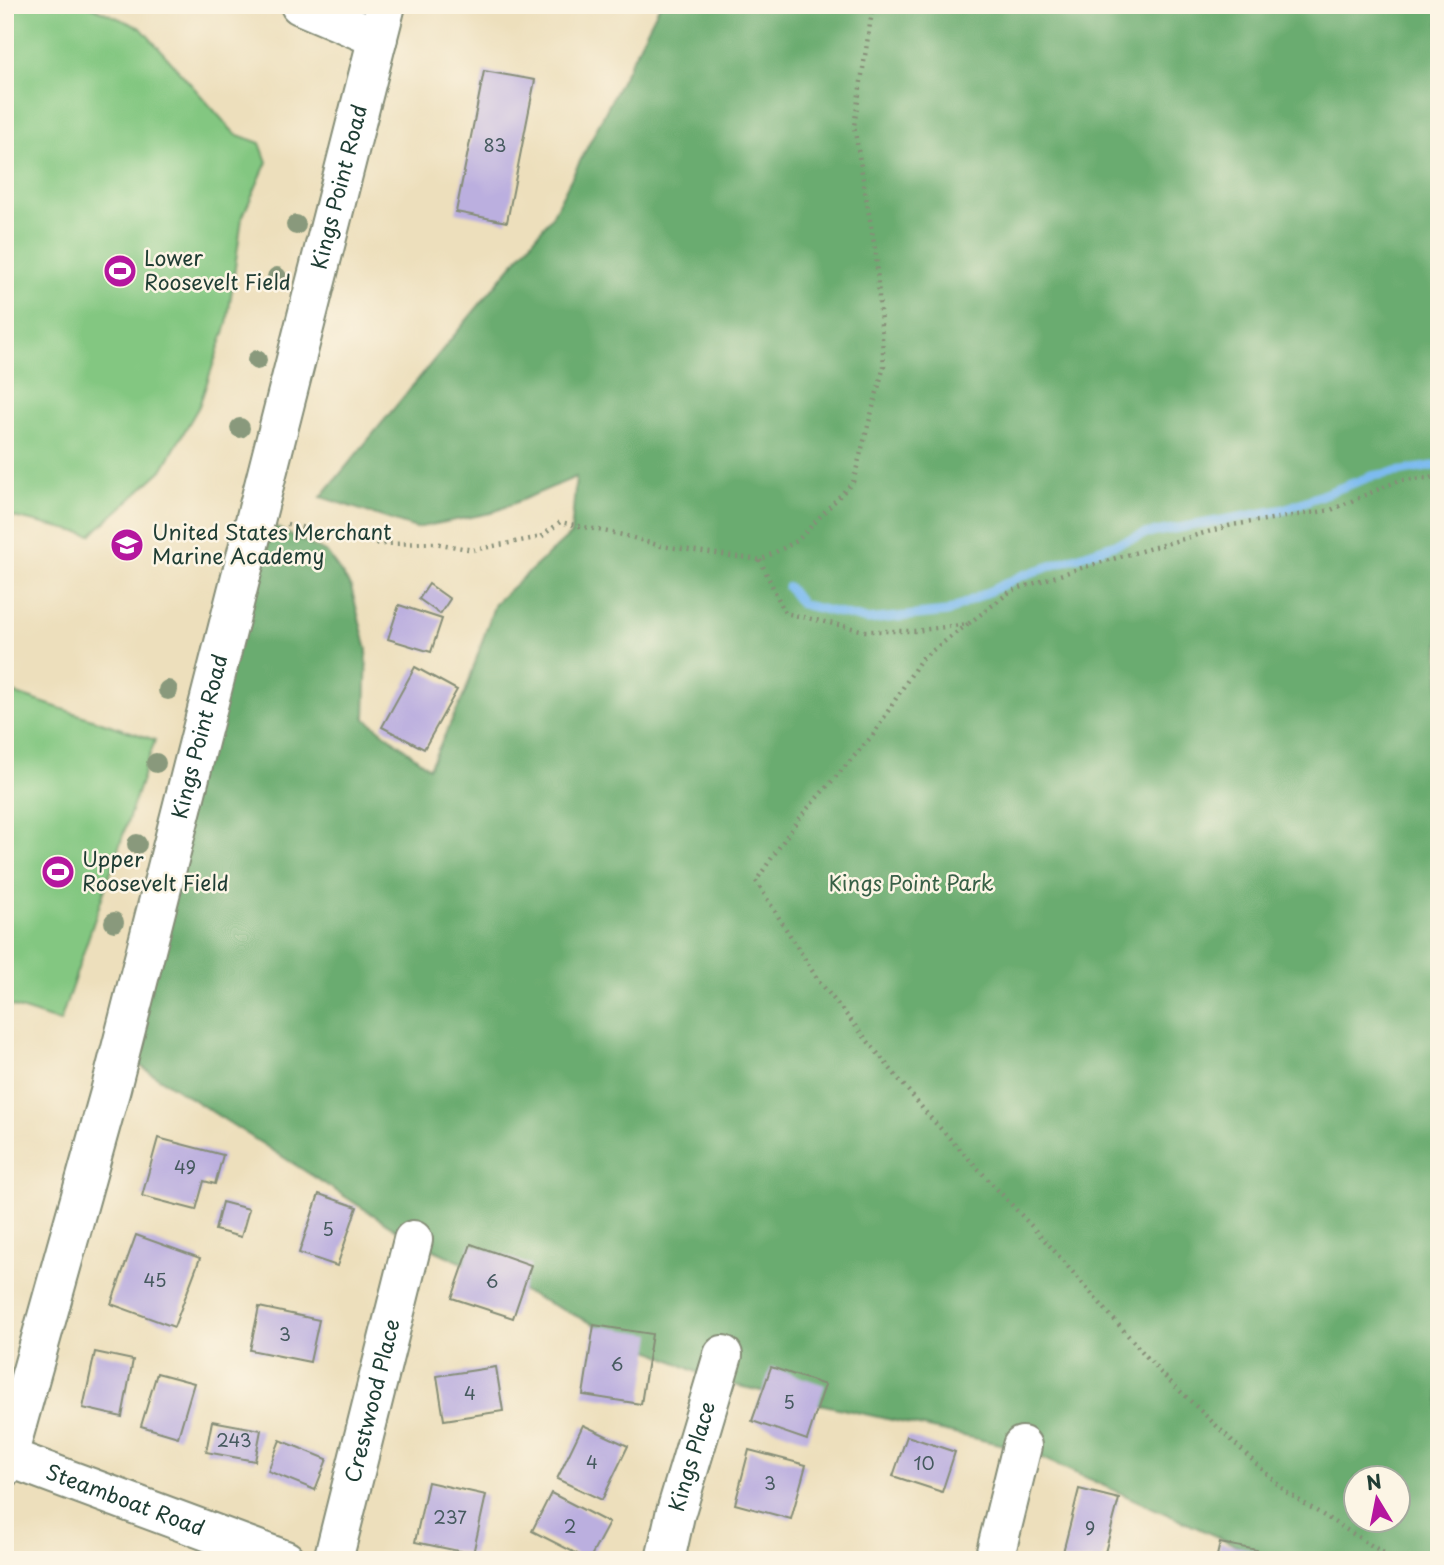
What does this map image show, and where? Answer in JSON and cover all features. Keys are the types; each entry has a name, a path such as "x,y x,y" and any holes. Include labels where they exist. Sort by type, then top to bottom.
{"main road":[{"path":"300,5 382,22"},
{"name":"Kings Point Road","path":"6,1460 110,1092 382,22"},
{"name":"Crestwood Place","path":"333,1560 413,1240"},
{"name":"Kings Place","path":"665,1560 723,1355"},
{"path":"994,1560 1022,1446"},
{"name":"Steamboat Road","path":"6,1460 285,1560"}],"path":[{"path":"255,517 379,544 435,543 474,550 541,537 560,522 661,546 760,560 797,541 853,482 884,366 876,255 854,126 873,5"},
{"path":"1395,1560 1286,1492 1159,1371 903,1084 818,980 756,881 799,818 873,735 921,659 1011,591 1232,525 1331,510 1400,480 1439,477"},
{"path":"760,560 785,613 865,631 914,631 968,624"}],"green space":[{"name":"Lower Roosevelt Field","path":"5,5 88,5 141,28 235,134 260,143 267,162 242,218 227,324 199,406 162,470 91,535 5,515"},
{"name":"Kings Point Park","path":"660,5 1439,5 1439,1560 1269,1560 1022,1449 716,1381 413,1240 120,1053 255,517 327,553 351,587 367,650 365,718 429,768 465,693 495,603 571,534 576,477 491,513 416,528 321,497 551,218"},
{"name":"Upper Roosevelt Field","path":"5,690 155,740 60,1022 5,1004"}],"building":[{"path":"484,71 535,80 507,222 456,212"},
{"path":"429,584 450,599 440,614 419,599"},
{"path":"399,605 442,619 431,652 388,639"},
{"path":"415,667 457,690 424,749 382,727"},
{"path":"158,1138 223,1155 215,1184 204,1181 196,1210 142,1196"},
{"path":"319,1194 357,1207 337,1266 299,1253"},
{"path":"222,1202 249,1209 241,1237 215,1230"},
{"path":"136,1235 200,1258 174,1327 111,1304"},
{"path":"471,1244 531,1265 513,1318 452,1298"},
{"path":"259,1307 319,1320 310,1362 250,1350"},
{"path":"594,1325 652,1334 641,1404 583,1395"},
{"path":"95,1352 133,1360 122,1417 83,1408"},
{"path":"496,1367 503,1411 444,1420 437,1376"},
{"path":"771,1367 825,1385 807,1440 752,1421"},
{"path":"157,1373 194,1383 178,1437 141,1426"},
{"path":"212,1421 261,1430 255,1461 206,1452"},
{"path":"583,1425 628,1446 602,1500 557,1479"},
{"path":"907,1436 955,1452 942,1492 893,1476"},
{"path":"280,1440 327,1459 315,1490 268,1471"},
{"path":"749,1450 806,1465 791,1519 735,1504"},
{"path":"428,1482 486,1495 473,1554 415,1542"},
{"path":"1079,1489 1119,1499 1103,1560 1061,1560"},
{"path":"551,1493 609,1523 589,1560 532,1531"},
{"path":"1220,1543 1257,1550 1255,1560 1216,1560"}],"waterway":[{"path":"788,587 801,604 867,620 947,612 1021,576 1145,534 1285,509 1372,476 1439,465"}],"place":[{"name":"Lower Roosevelt Field","path":"120,271"},
{"name":"United States Merchant Marine Academy","path":"127,545"},
{"name":"Upper Roosevelt Field","path":"58,872"}]}
